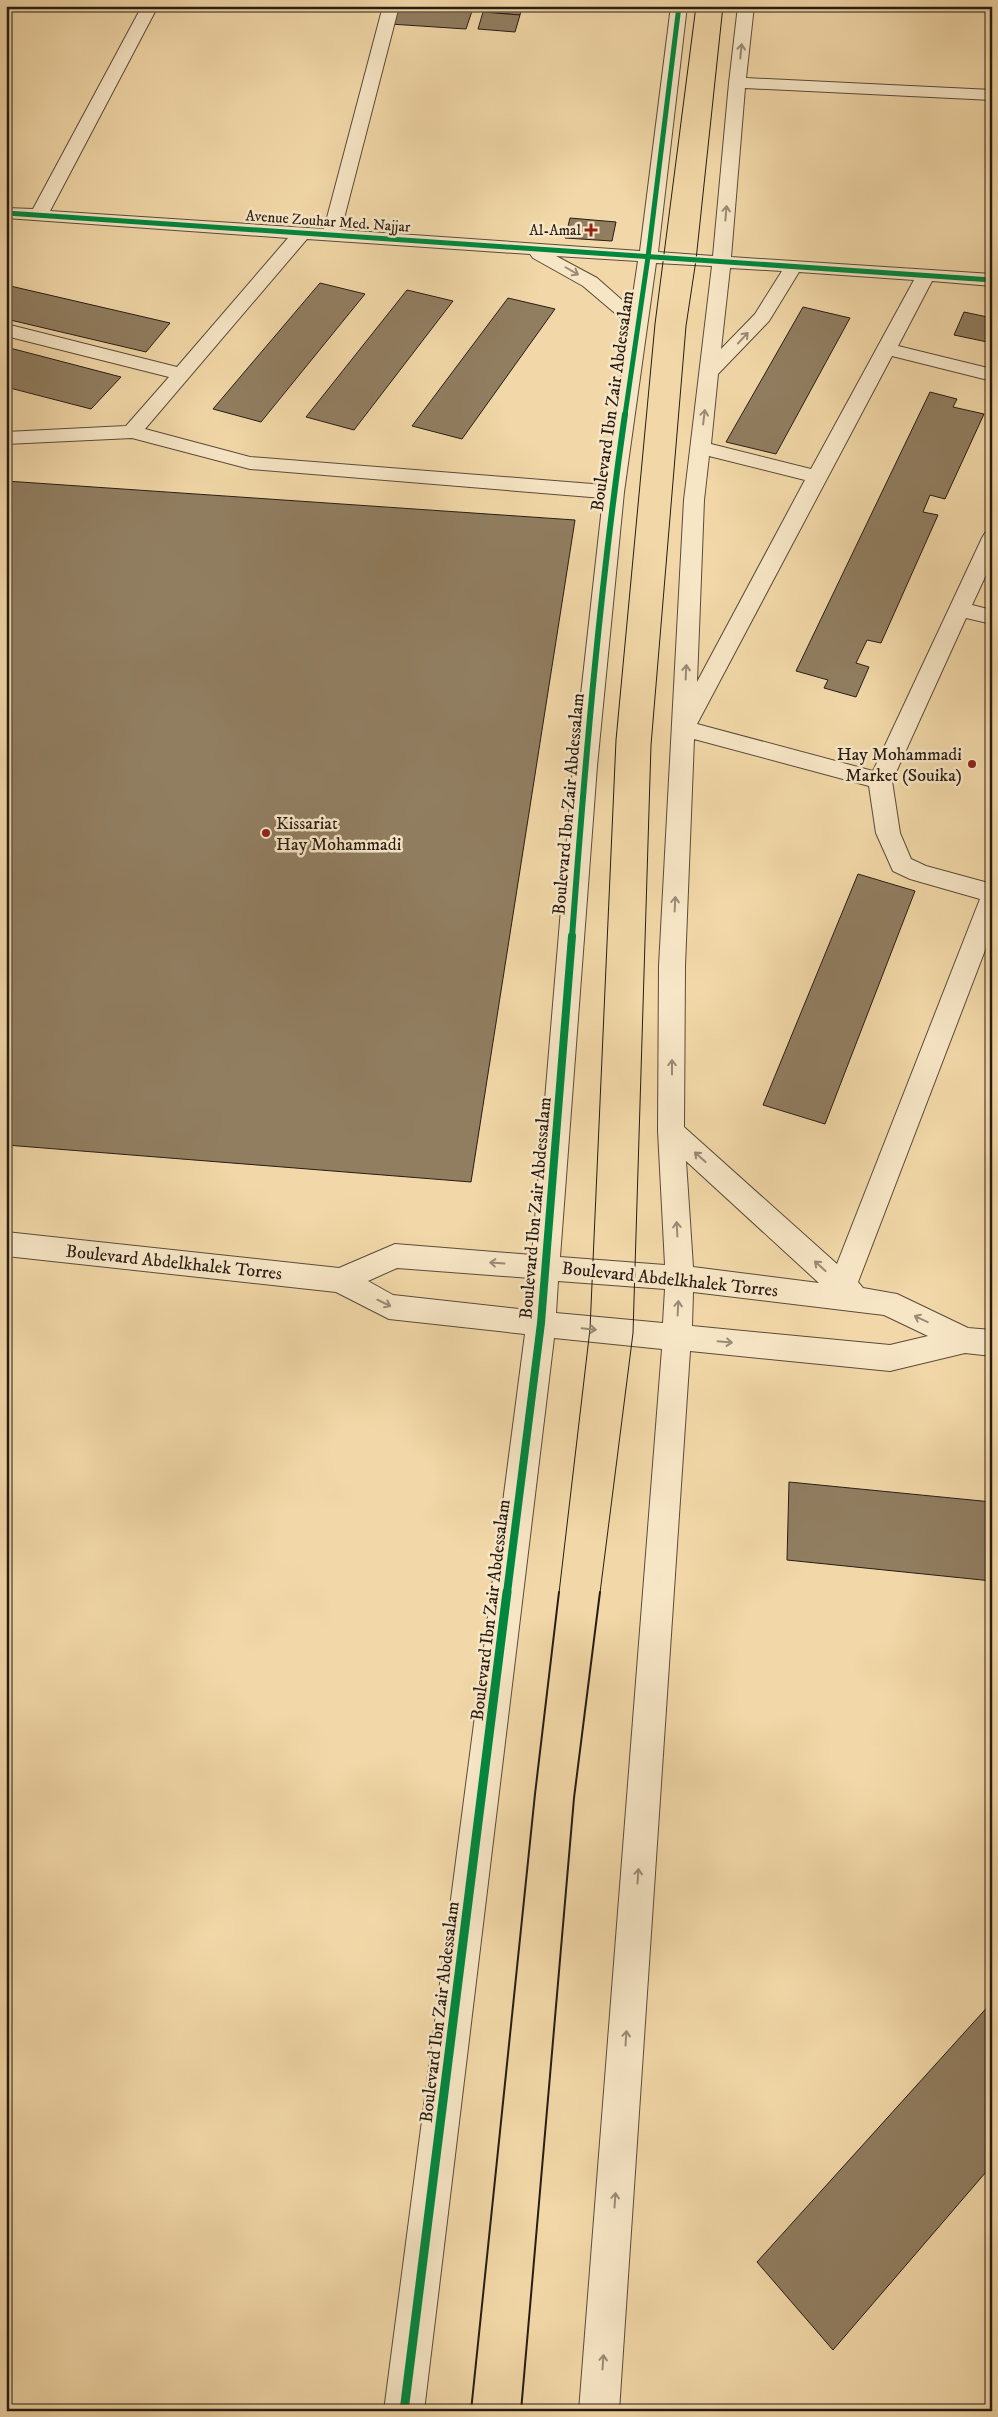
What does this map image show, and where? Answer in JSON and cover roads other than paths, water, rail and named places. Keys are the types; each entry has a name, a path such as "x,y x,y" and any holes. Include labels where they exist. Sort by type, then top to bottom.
{"street":[{"path":"39,215 150,6"},
{"path":"331,235 390,6"},
{"name":"Boulevard Ibn Zair Abdessalam","path":"404,2411 541,1323 585,766 614,492 648,257 680,6"},
{"path":"599,2411 680,1278 671,1131 672,966 694,500 722,261 737,83 746,6"},
{"path":"737,83 992,95"},
{"name":"Avenue Zouhar Med. Najjar","path":"6,213 992,280"},
{"path":"132,432 302,233"},
{"path":"529,249 590,282 638,323"},
{"path":"709,373 762,317 794,266"},
{"path":"683,728 926,276"},
{"path":"6,330 182,374"},
{"path":"886,349 992,375"},
{"path":"6,438 132,432 250,463 614,492"},
{"path":"700,448 817,477"},
{"path":"992,538 880,781 888,833 902,865 919,873 992,893"},
{"path":"959,609 992,617"},
{"path":"683,728 880,781"},
{"path":"671,1131 849,1292 992,899"},
{"name":"Boulevard Abdelkhalek Torres","path":"6,1244 341,1280 389,1307 677,1337 890,1358 978,1342"},
{"name":"Boulevard Abdelkhalek Torres","path":"341,1280 395,1256 849,1292 887,1303 978,1342"}],"tram line":[{"path":"559,1593 590,1329 616,740 655,324 696,6"},
{"path":"600,1593 633,1333 651,745 686,326 696,260 723,6"},
{"path":"471,2411 535,1794 559,1592"},
{"path":"521,2411 574,1798 600,1592"}],"place":[{"name":"Al-Amal","path":"591,230"},
{"name":"Hay Mohammadi Market (Souika)","path":"972,764"},
{"name":"Kissariat Hay Mohammadi","path":"266,833"}]}
